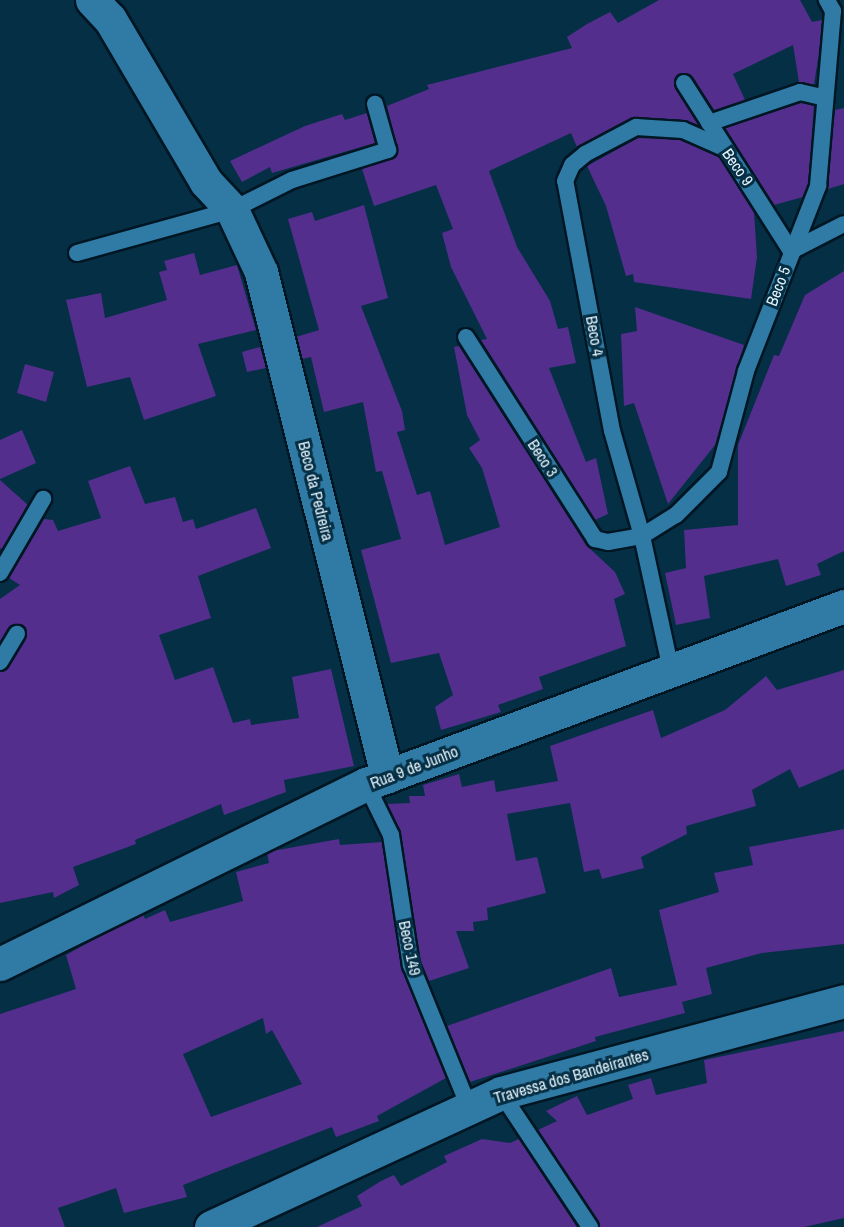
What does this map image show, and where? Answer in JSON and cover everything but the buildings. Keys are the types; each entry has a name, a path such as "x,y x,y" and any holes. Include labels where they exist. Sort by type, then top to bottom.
{"street":[{"name":"Beco da Pedreira","path":"92,0 110,19 206,182 232,210 261,272 377,780"},
{"name":"Rua 9 de Junho","path":"0,964 377,780 844,606"},
{"name":"Travessa dos Bandeirantes","path":"211,1227 501,1093 844,1001"}],"lane":[{"name":"Beco 5","path":"642,536 676,514 719,472 746,371 818,186 835,6"},
{"name":"Beco 9","path":"684,83 791,251"},
{"path":"709,123 800,92 825,98"},
{"path":"77,253 232,210 292,180 388,150 375,104"},
{"name":"Beco 4","path":"671,670 642,536 612,431 565,181 572,165 585,154 636,127 683,130 724,147"},
{"path":"791,251 844,224"},
{"name":"Beco 3","path":"466,337 595,539 608,542 642,536"},
{"path":"0,573 44,499"},
{"path":"0,662 17,634"},
{"name":"Beco 149","path":"377,780 391,835 411,965 469,1107"},
{"path":"501,1093 590,1227"}]}
